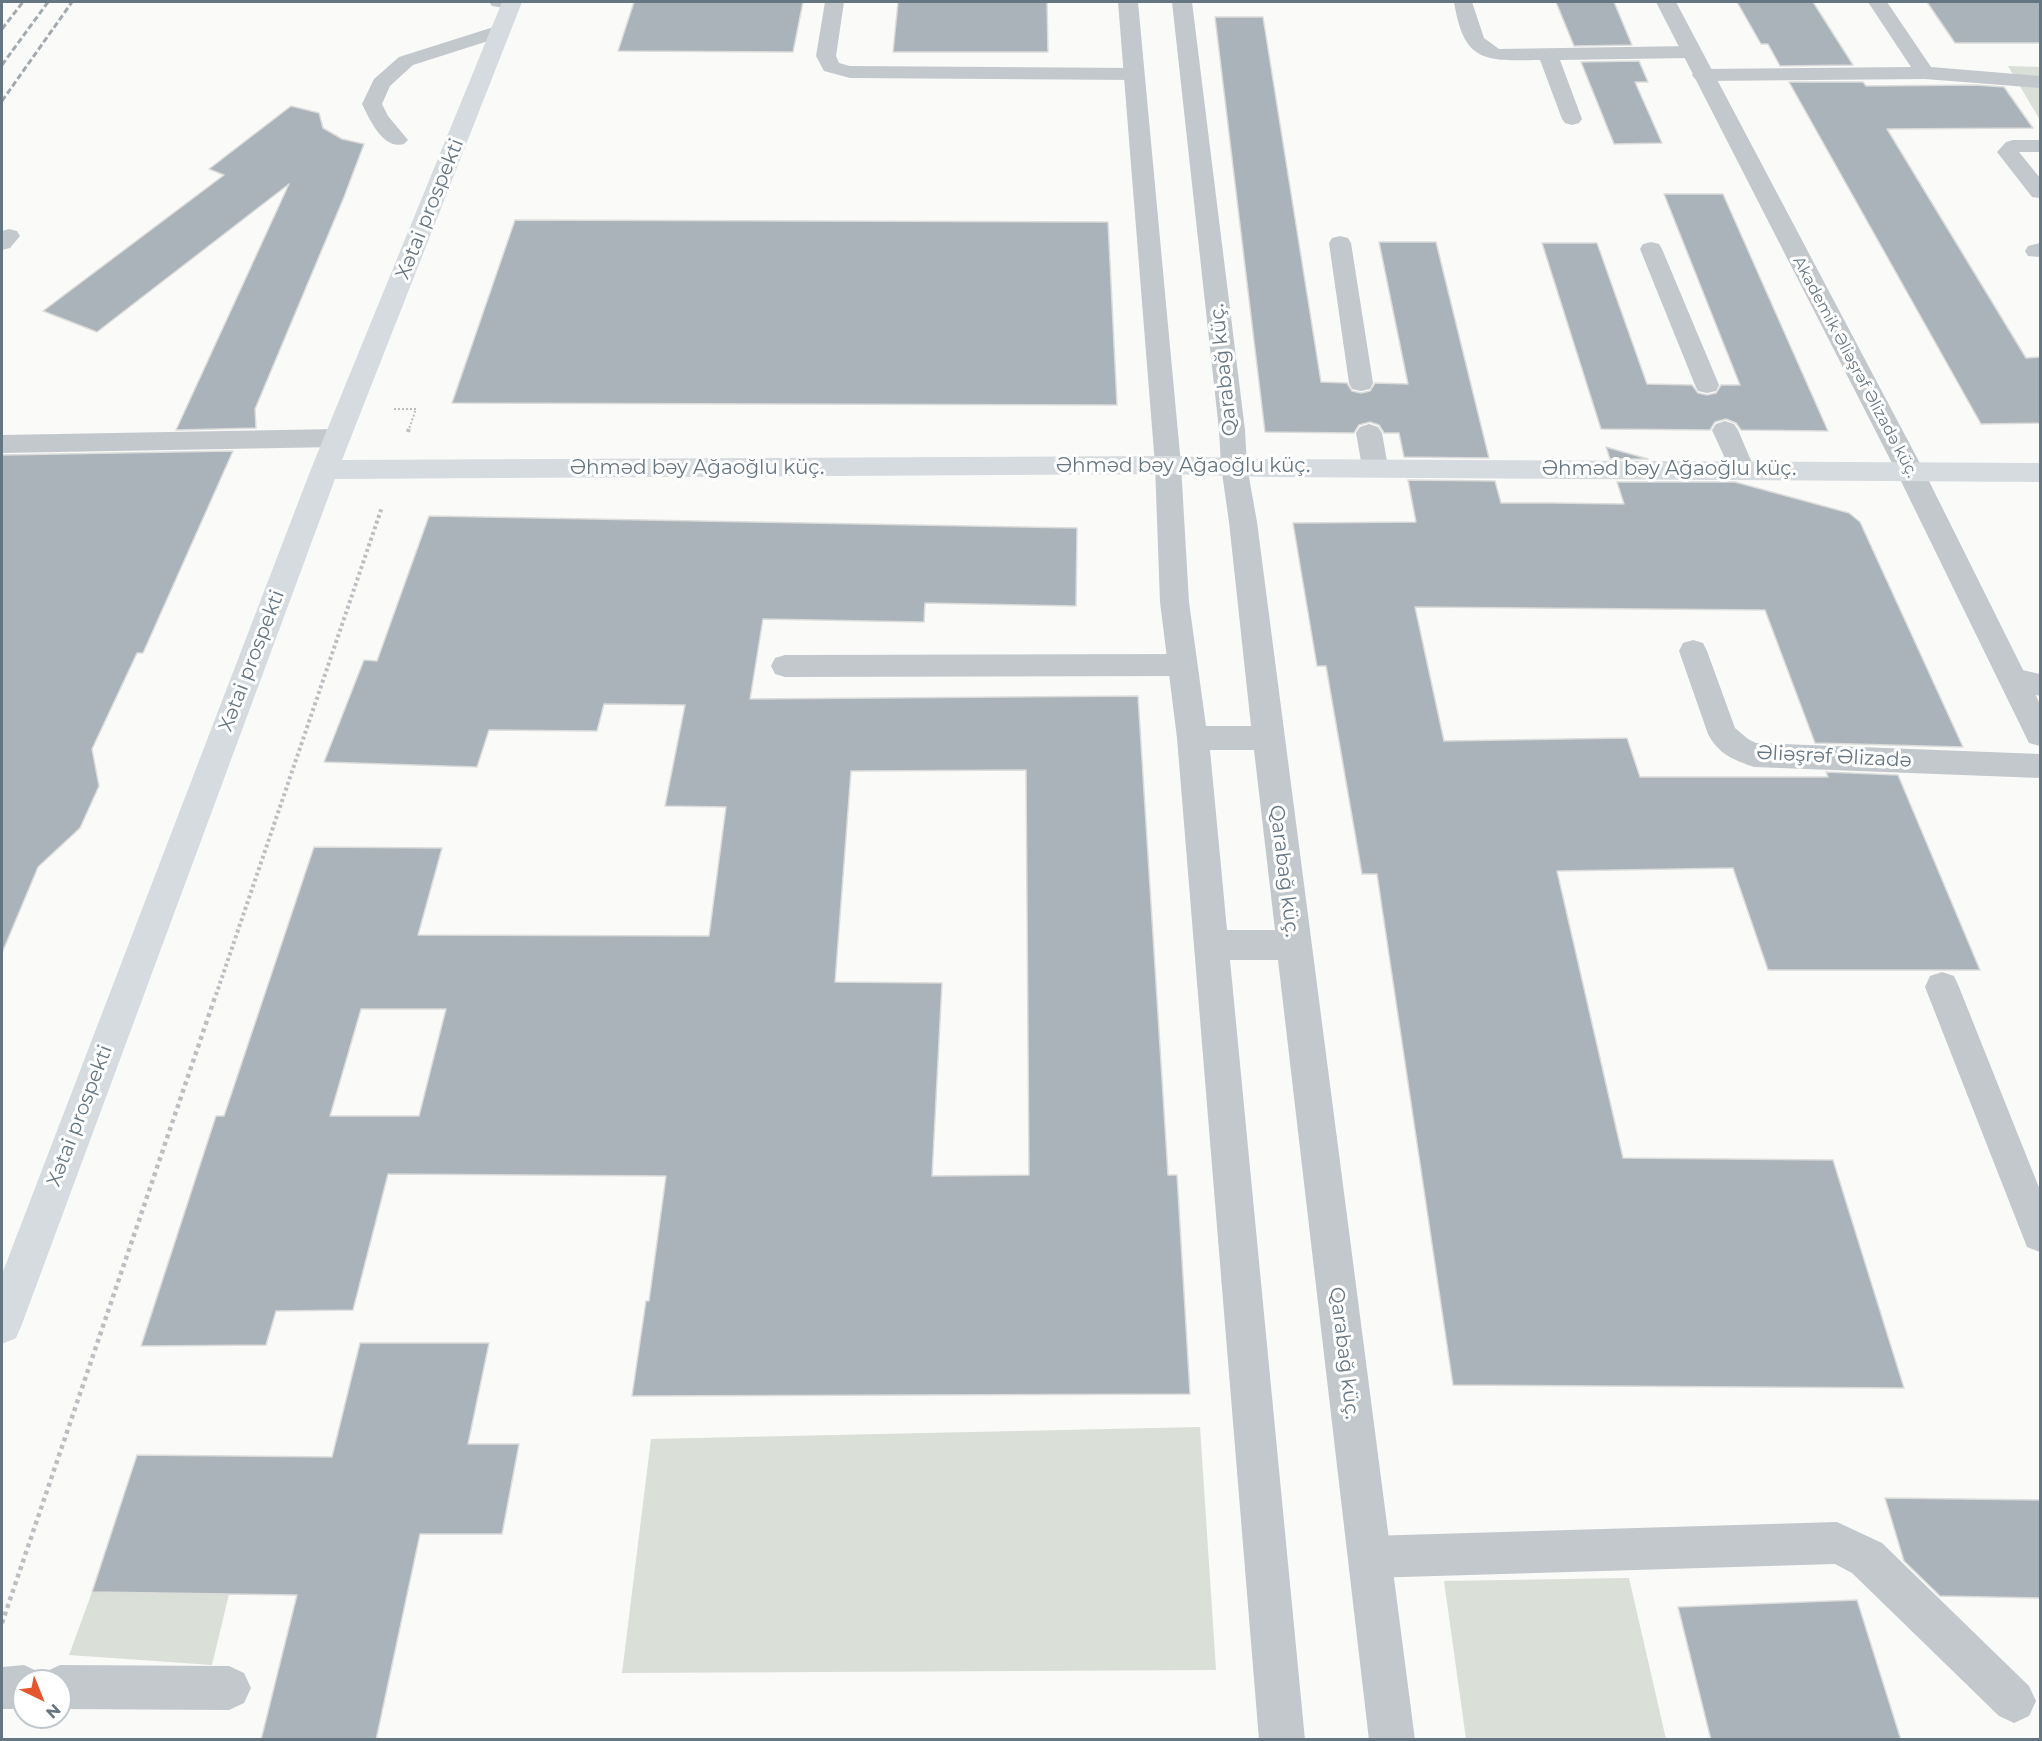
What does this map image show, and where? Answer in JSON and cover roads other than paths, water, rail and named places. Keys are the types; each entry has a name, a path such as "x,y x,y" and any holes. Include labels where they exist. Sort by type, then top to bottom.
{"main road":[{"name":"Xətai prospekti","path":"2,1324 325,469 500,31 508,2"},
{"name":"Əhməd bəy Ağaoğlu küç.","path":"325,469 1168,465 2040,473"}],"street":[{"path":"1128,2 1168,465 1168,520 1181,665 1193,738 1282,1740"},
{"name":"Qarabağ küç.","path":"1182,2 1232,430 1234,466 1243,522 1392,1740"},
{"name":"Akademik Əliəşrəf Əlizadə küç.","path":"1666,2 1910,471 2027,682 2040,734"},
{"path":"1193,738 1268,738"},
{"path":"1211,945 1294,945"}],"lane":[{"path":"834,2 826,56 831,67 850,72 1134,74"},
{"path":"1463,2 1476,44 1496,55 1690,52"},
{"path":"1878,2 1924,73"},
{"path":"397,140 379,118 372,104 381,83 406,61 500,31"},
{"path":"1547,53 1572,119"},
{"path":"1702,75 1924,73 2040,82"},
{"path":"2040,146 2013,146 2008,152 2040,192"},
{"path":"1340,243 1361,383"},
{"path":"1651,249 1707,385"},
{"path":"1725,430 1742,470"},
{"path":"1369,433 1375,467"},
{"path":"2,444 337,438"},
{"name":"Əliəşrəf Əlizadə","path":"1693,651 1723,734 1737,747 1754,755 2040,766"},
{"path":"785,666 1181,665"},
{"path":"1942,987 2040,1234"},
{"path":"1369,1557 1837,1543 1867,1558 2014,1701"},
{"path":"72,1687 229,1688"}],"railway":[{"path":"2,29 23,2"},
{"path":"2,65 48,2"},
{"path":"2,101 72,2"}]}
